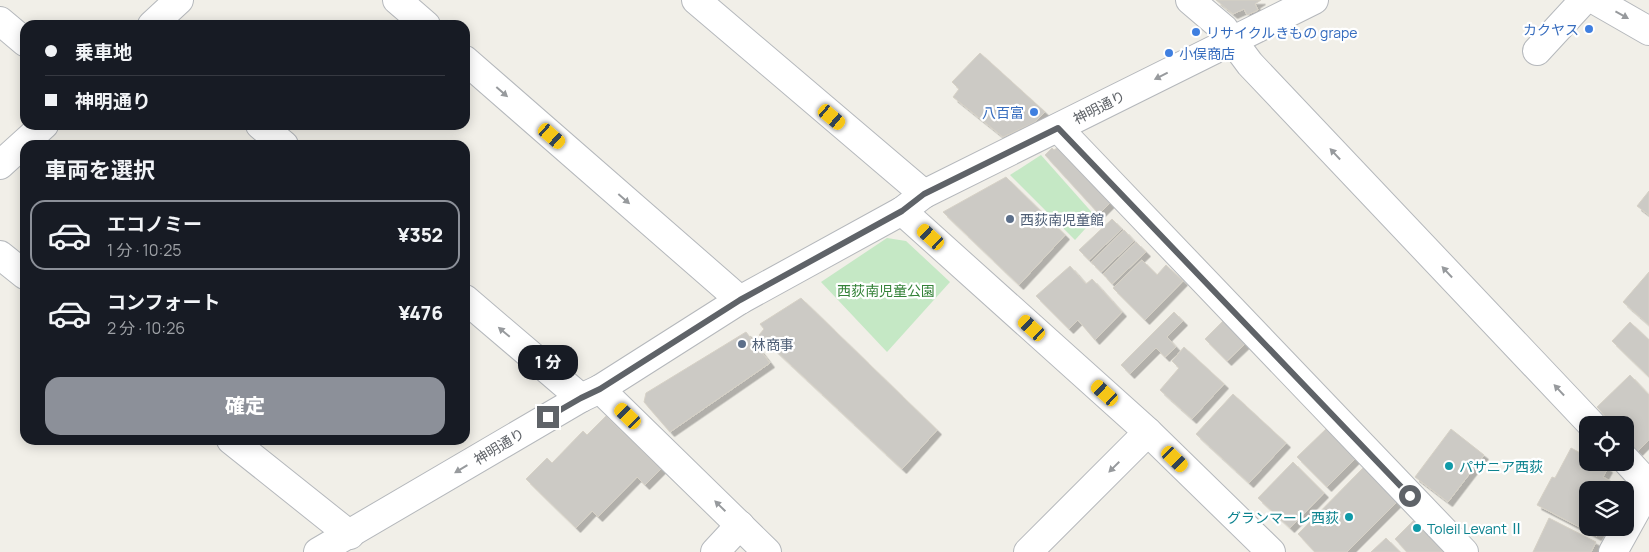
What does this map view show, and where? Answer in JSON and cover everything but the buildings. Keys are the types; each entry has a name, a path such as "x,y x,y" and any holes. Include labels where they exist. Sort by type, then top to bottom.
{"street":[{"path":"157,20 179,0"},
{"path":"397,0 420,20"},
{"path":"696,0 924,194"},
{"path":"1190,0 1224,29 1250,64 1583,416"},
{"name":"神明通り","path":"318,552 591,393 740,300 902,211 924,194 1314,0"},
{"path":"1537,51 1584,0"},
{"path":"1595,0 1649,31"},
{"path":"0,21 20,38"},
{"path":"470,64 740,300"},
{"path":"1058,128 1464,552"},
{"path":"28,140 39,130"},
{"path":"266,130 278,140"},
{"path":"0,166 20,147"},
{"path":"902,211 1148,432 1271,552"},
{"path":"0,255 20,271"},
{"path":"470,303 591,393 767,552"},
{"path":"1028,552 1148,432"},
{"path":"237,445 350,535"},
{"path":"1613,552 1649,486 1634,469"},
{"path":"715,552 740,526"}],"green space":[{"path":"1041,155 1096,217 1075,240 1010,175"},
{"name":"西荻南児童公園","path":"887,238 906,241 950,282 887,352 821,282"}],"place":[{"name":"カクヤス","path":"1589,29"},
{"name":"リサイクルきもの grape","path":"1196,32"},
{"name":"小俣商店","path":"1169,53"},
{"name":"八百富","path":"1034,112"},
{"name":"西荻南児童館","path":"1010,219"},
{"name":"林商事","path":"742,344"},
{"name":"パサニア西荻","path":"1449,466"},
{"name":"グランマーレ西荻","path":"1349,517"},
{"name":"Toleil Levant Ⅱ","path":"1417,528"}],"route":[{"path":"548,417 600,389 740,300 902,211 924,194 1058,128 1410,496"}]}
